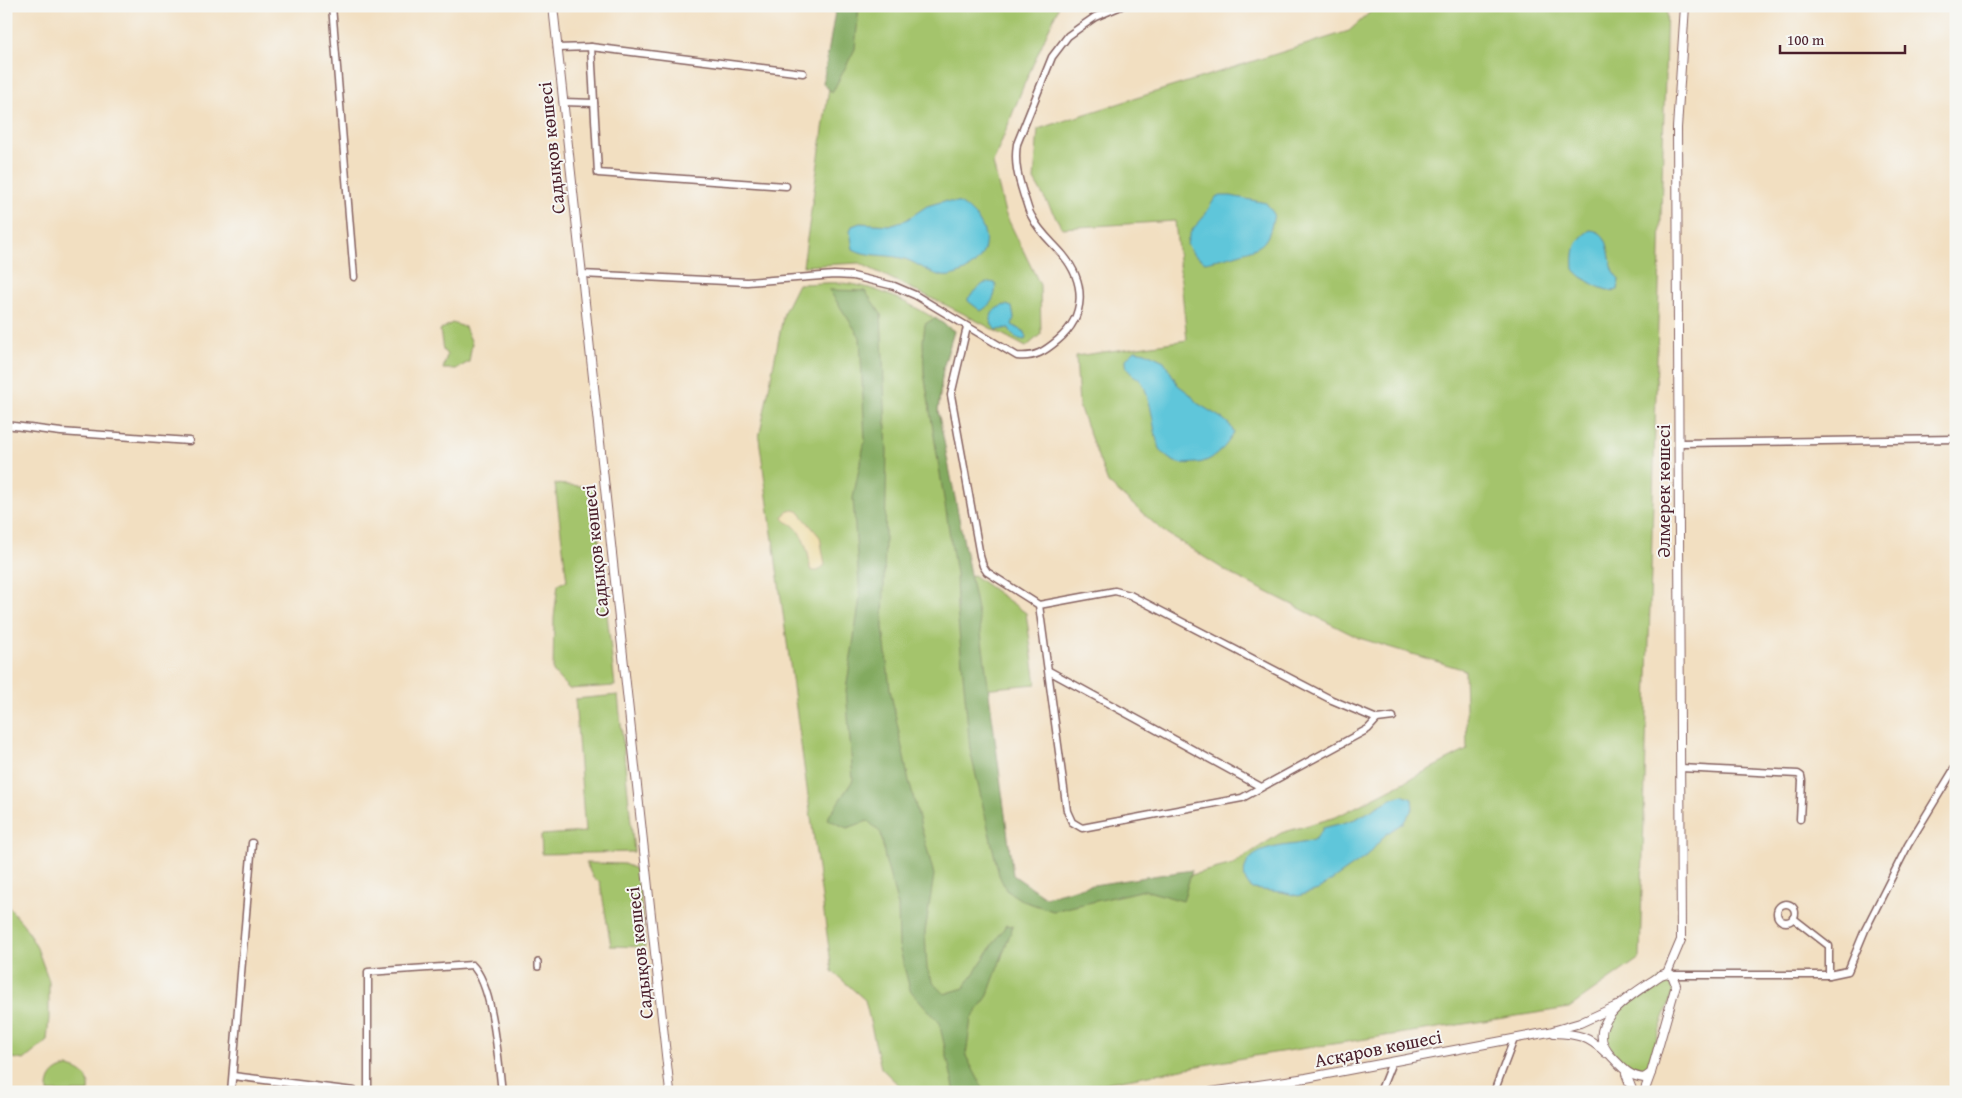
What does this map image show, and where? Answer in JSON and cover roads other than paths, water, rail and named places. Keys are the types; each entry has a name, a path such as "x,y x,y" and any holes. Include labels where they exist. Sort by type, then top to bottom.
{"street":[{"path":"332,6 354,277"},
{"name":"Садықов көшесі","path":"553,6 670,1092"},
{"path":"581,274 747,282 834,275 853,276 894,286 915,295 1017,356 1028,357 1039,354 1066,333 1077,313 1081,298 1077,279 1063,255 1048,240 1031,216 1015,169 1014,157 1017,144 1052,57 1068,36 1095,17 1121,6"},
{"name":"Әлмерек көшесі","path":"1670,974 1681,940 1677,128 1685,6"},
{"path":"557,48 591,48 803,73"},
{"path":"591,48 598,173 786,186"},
{"path":"563,102 594,103"},
{"path":"967,327 951,395 980,556 987,572 1039,605 1115,591 1130,595 1332,700 1377,719 1394,717"},
{"path":"6,425 70,433 189,442"},
{"path":"1680,444 1956,438"},
{"path":"1039,605 1067,811 1072,822 1082,828 1242,798 1368,729 1377,719"},
{"path":"1049,672 1261,787"},
{"path":"1549,1032 1580,1023 1617,1006 1661,975 1829,975 1848,971 1864,930 1908,845 1956,766"},
{"path":"1680,768 1798,774 1801,776 1802,781 1800,819"},
{"path":"231,1092 252,842"},
{"path":"1793,918 1829,946 1829,975"},
{"path":"368,1092 368,972 472,965 478,973 489,998 502,1092"},
{"path":"1644,1092 1676,984 1670,974"},
{"path":"1617,1006 1606,1019 1602,1037 1606,1052 1620,1066 1630,1080 1633,1092"},
{"path":"1549,1032 1576,1034 1593,1041 1632,1076 1644,1078 1651,1073"},
{"name":"Асқаров көшесі","path":"1211,1092 1306,1078 1549,1032"},
{"path":"1494,1092 1514,1039"},
{"path":"1380,1092 1392,1062"},
{"path":"233,1076 354,1091"}],"water":[{"path":"1217,196 1231,196 1266,203 1274,214 1269,234 1258,247 1205,262 1193,254 1187,244 1192,230 1203,218"},
{"path":"944,201 959,203 964,206 977,218 983,228 985,247 982,255 977,262 960,273 950,276 938,275 907,260 858,252 853,249 850,231 852,226 860,223 889,225 906,220 927,206"},
{"path":"1590,230 1598,232 1607,243 1612,266 1619,279 1618,290 1607,290 1594,285 1574,269 1574,257 1578,242"},
{"path":"989,282 996,285 995,294 988,306 981,311 968,301 968,298 983,284"},
{"path":"1006,305 1012,307 1014,318 1012,325 1025,332 1025,340 1015,337 1009,328 997,330 992,325 991,318 993,312 999,307"},
{"path":"1135,350 1145,352 1164,361 1178,385 1190,394 1197,403 1230,425 1234,432 1228,442 1209,460 1182,464 1171,460 1162,451 1157,440 1144,386 1130,372 1126,365 1126,359"},
{"path":"1402,795 1412,799 1413,808 1403,823 1386,834 1367,856 1318,890 1298,896 1282,892 1252,889 1247,882 1244,874 1245,868 1255,854 1264,850 1312,840 1318,836 1323,828 1355,819"}]}
